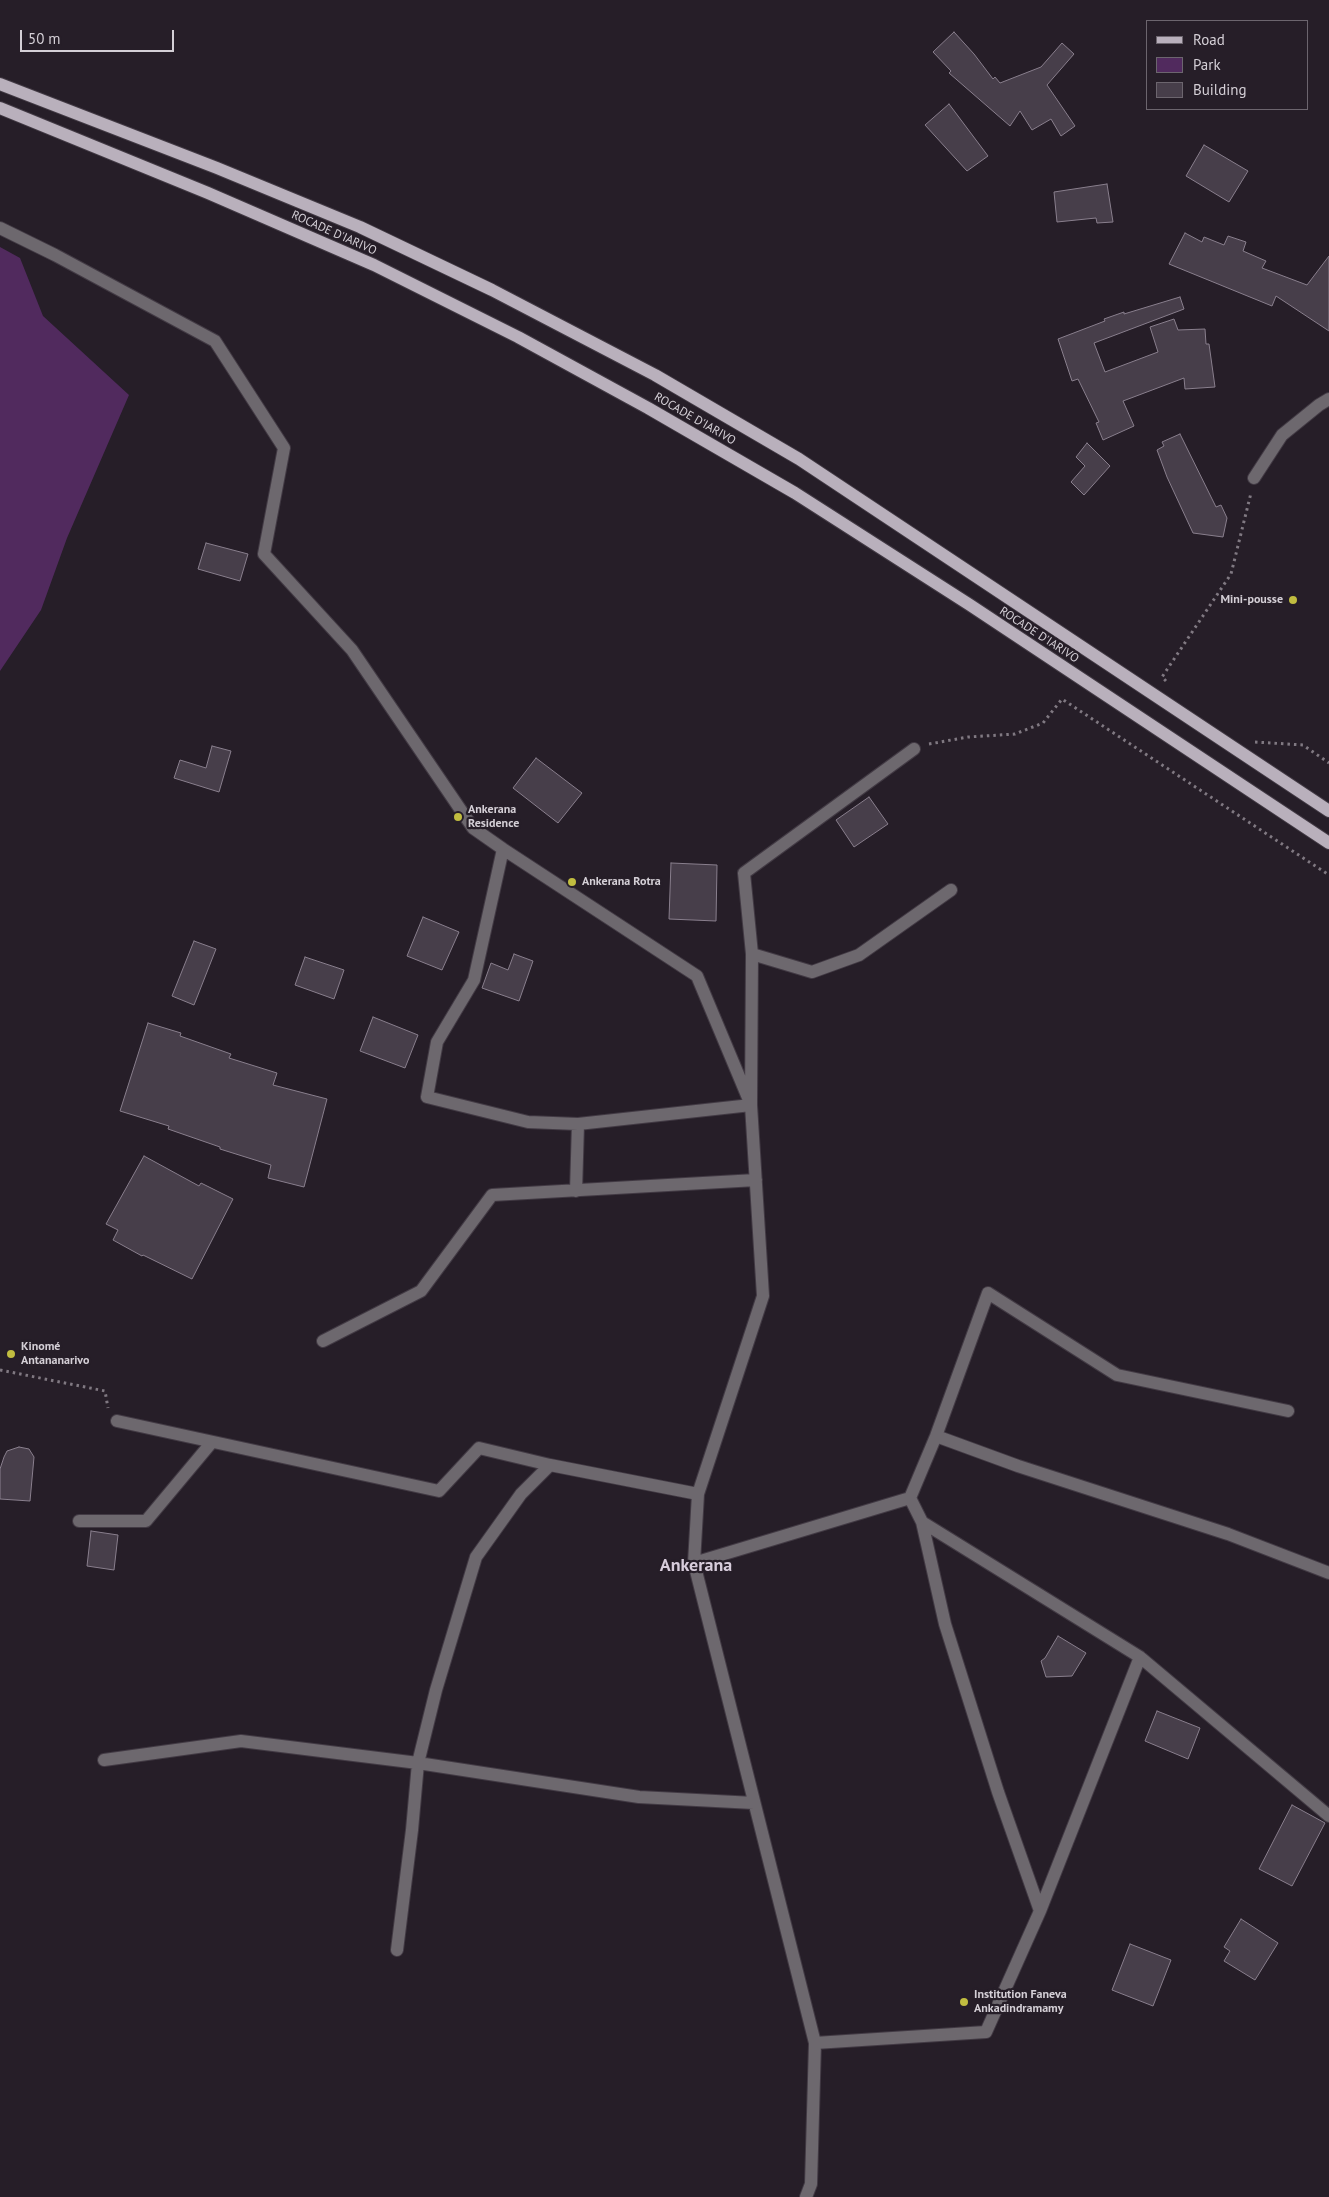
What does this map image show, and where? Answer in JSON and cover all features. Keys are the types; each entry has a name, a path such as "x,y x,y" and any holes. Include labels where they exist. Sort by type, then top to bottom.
{"main road":[{"name":"ROCADE D'IARIVO","path":"0,84 217,168 360,227 492,290 655,375 799,459 1329,811"},
{"name":"ROCADE D'IARIVO","path":"0,108 208,193 374,265 518,336 795,492 970,605 1329,843"}],"street":[{"path":"0,228 55,255 215,341 284,448 264,554 352,650 473,828 698,976 751,1105"},
{"path":"1254,478 1282,435 1329,399"},
{"path":"806,2197 811,2184 815,2043 694,1563 698,1494 763,1296 751,1105 752,954 744,873 914,749"},
{"path":"503,849 474,980 437,1042 427,1097 528,1122 578,1124 751,1105"},
{"path":"752,954 812,972 859,956 951,890"},
{"path":"576,1191 578,1124"},
{"path":"323,1341 422,1291 492,1195 756,1180"},
{"path":"1040,1910 998,1792 945,1624 922,1522 910,1498 936,1436 988,1293 1117,1375 1288,1411"},
{"path":"117,1422 439,1491 479,1448 550,1465 698,1494"},
{"path":"936,1436 1018,1466 1228,1534 1329,1573"},
{"path":"79,1521 146,1521 212,1442"},
{"path":"397,1950 412,1830 418,1763 436,1690 476,1557 521,1494 550,1465"},
{"path":"694,1563 910,1498"},
{"path":"922,1522 1140,1657 1329,1816"},
{"path":"815,2043 986,2032 1040,1910 1140,1657"},
{"path":"104,1760 241,1741 418,1763 639,1797 754,1803"}],"path":[{"path":"1167,682 1162,676 1231,574 1254,478"},
{"path":"914,749 934,742 968,737 1015,734 1043,723 1062,699 1329,874"},
{"path":"1248,742 1278,742 1303,745 1329,763"},
{"path":"0,1370 105,1391 109,1413 117,1422"}],"green space":[{"path":"0,247 20,258 43,316 129,395 67,538 41,610 0,671"}],"building":[{"path":"954,32 993,79 995,77 1000,83 1041,67 1062,43 1074,54 1047,85 1075,126 1061,136 1051,119 1032,130 1020,111 1010,126 949,73 951,71 933,52"},
{"path":"949,104 988,156 967,171 925,125"},
{"path":"1204,145 1248,171 1229,202 1186,176"},
{"path":"1107,184 1113,222 1097,223 1096,218 1057,222 1054,192"},
{"path":"1185,233 1202,242 1204,237 1224,245 1228,236 1246,242 1243,251 1266,261 1262,268 1307,285 1329,256 1329,331 1276,296 1272,306 1169,264"},
{"path":"1180,297 1184,309 1094,343 1105,372 1158,352 1150,327 1174,319 1178,330 1205,329 1206,344 1209,344 1215,387 1185,389 1184,378 1123,401 1134,426 1103,440 1096,423 1099,422 1078,379 1072,381 1058,339 1124,312 1124,314"},
{"path":"1180,434 1216,507 1221,505 1227,518 1223,537 1193,533 1167,477 1157,450 1164,446 1162,442"},
{"path":"1087,443 1110,466 1084,495 1071,482 1085,466 1076,457"},
{"path":"206,543 248,554 240,581 198,569"},
{"path":"212,746 231,751 219,792 174,778 180,760 206,768"},
{"path":"536,758 582,793 558,823 513,788"},
{"path":"869,797 888,824 854,847 836,820"},
{"path":"671,863 717,865 716,921 669,919"},
{"path":"423,917 459,932 442,970 407,956"},
{"path":"194,941 216,949 194,1005 172,996"},
{"path":"514,954 533,961 519,1001 482,988 491,963 508,970"},
{"path":"305,957 344,970 334,999 295,985"},
{"path":"373,1017 418,1035 405,1068 360,1051"},
{"path":"148,1023 181,1033 180,1036 231,1054 229,1058 277,1073 273,1085 327,1099 304,1187 268,1178 271,1165 220,1149 220,1147 168,1129 169,1126 120,1111"},
{"path":"144,1156 199,1186 201,1183 233,1199 192,1279 142,1256 113,1240 118,1230 106,1224"},
{"path":"19,1447 29,1449 34,1457 30,1501 0,1499 0,1469 4,1457 7,1451"},
{"path":"91,1531 118,1535 114,1570 87,1566"},
{"path":"1058,1636 1086,1653 1072,1676 1046,1677 1041,1661 1045,1658"},
{"path":"1157,1711 1200,1728 1188,1759 1145,1741"},
{"path":"1292,1805 1325,1823 1292,1886 1259,1869"},
{"path":"1241,1919 1278,1943 1255,1980 1224,1961 1230,1951 1224,1947"},
{"path":"1130,1944 1171,1960 1153,2006 1112,1990"}],"place":[{"name":"Mini-pousse","path":"1293,600"},
{"name":"Ankerana Residence","path":"458,817"},
{"name":"Ankerana Rotra","path":"572,882"},
{"name":"Kinomé Antananarivo","path":"11,1354"},
{"name":"Institution Faneva Ankadindramamy","path":"964,2002"}],"district":[{"name":"Ankerana","path":"696,1566"}]}
